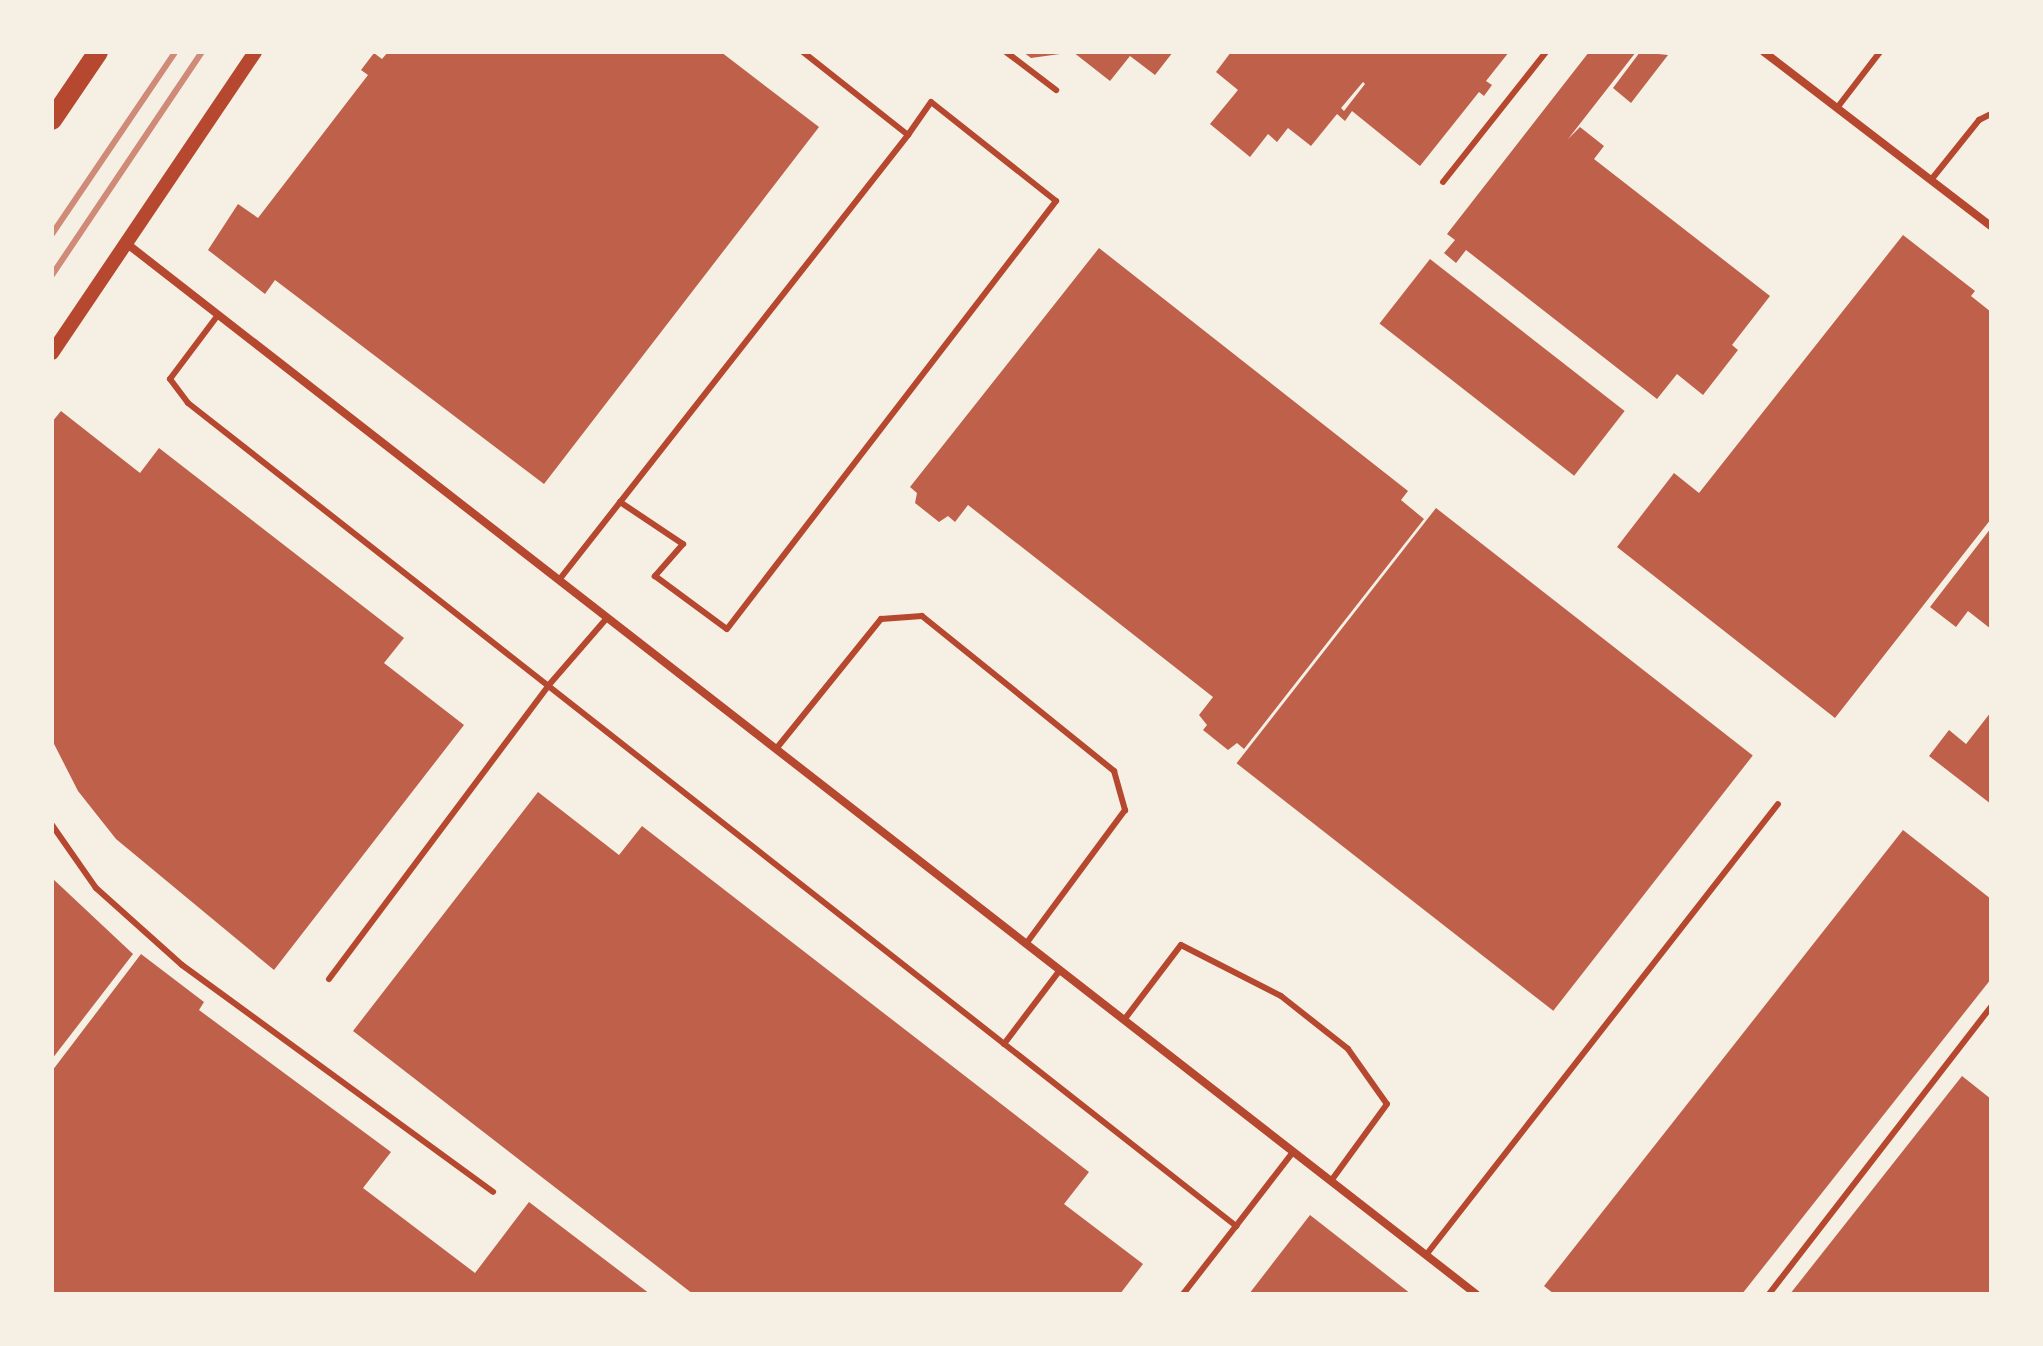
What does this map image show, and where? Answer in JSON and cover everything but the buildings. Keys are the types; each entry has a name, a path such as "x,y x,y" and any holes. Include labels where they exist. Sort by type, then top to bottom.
{"main road":[{"path":"52,120 98,52"}],"street":[{"path":"52,353 255,52"},
{"path":"1764,52 1991,226"},
{"path":"126,243 1476,1294"}],"lane":[{"path":"803,52 908,135"},
{"path":"1006,52 1056,90"},
{"path":"1443,182 1546,52"},
{"path":"1837,108 1880,52"},
{"path":"559,580 931,102 1056,201 727,629 655,576 683,544 620,502"},
{"path":"1931,180 1979,120 1991,114"},
{"path":"218,315 170,379 188,403 1236,1226"},
{"path":"776,749 881,619 922,616 1114,771 1125,810 1026,944"},
{"path":"329,979 548,686 607,618"},
{"path":"1426,1255 1778,804"},
{"path":"52,825 96,888 182,965 493,1192"},
{"path":"1124,1020 1181,945 1281,996 1348,1049 1387,1104 1331,1181"},
{"path":"1004,1044 1060,970"},
{"path":"1769,1294 1991,1007"},
{"path":"1183,1294 1293,1152"}],"railway":[{"path":"52,234 175,52"},
{"path":"52,275 202,52"}]}
